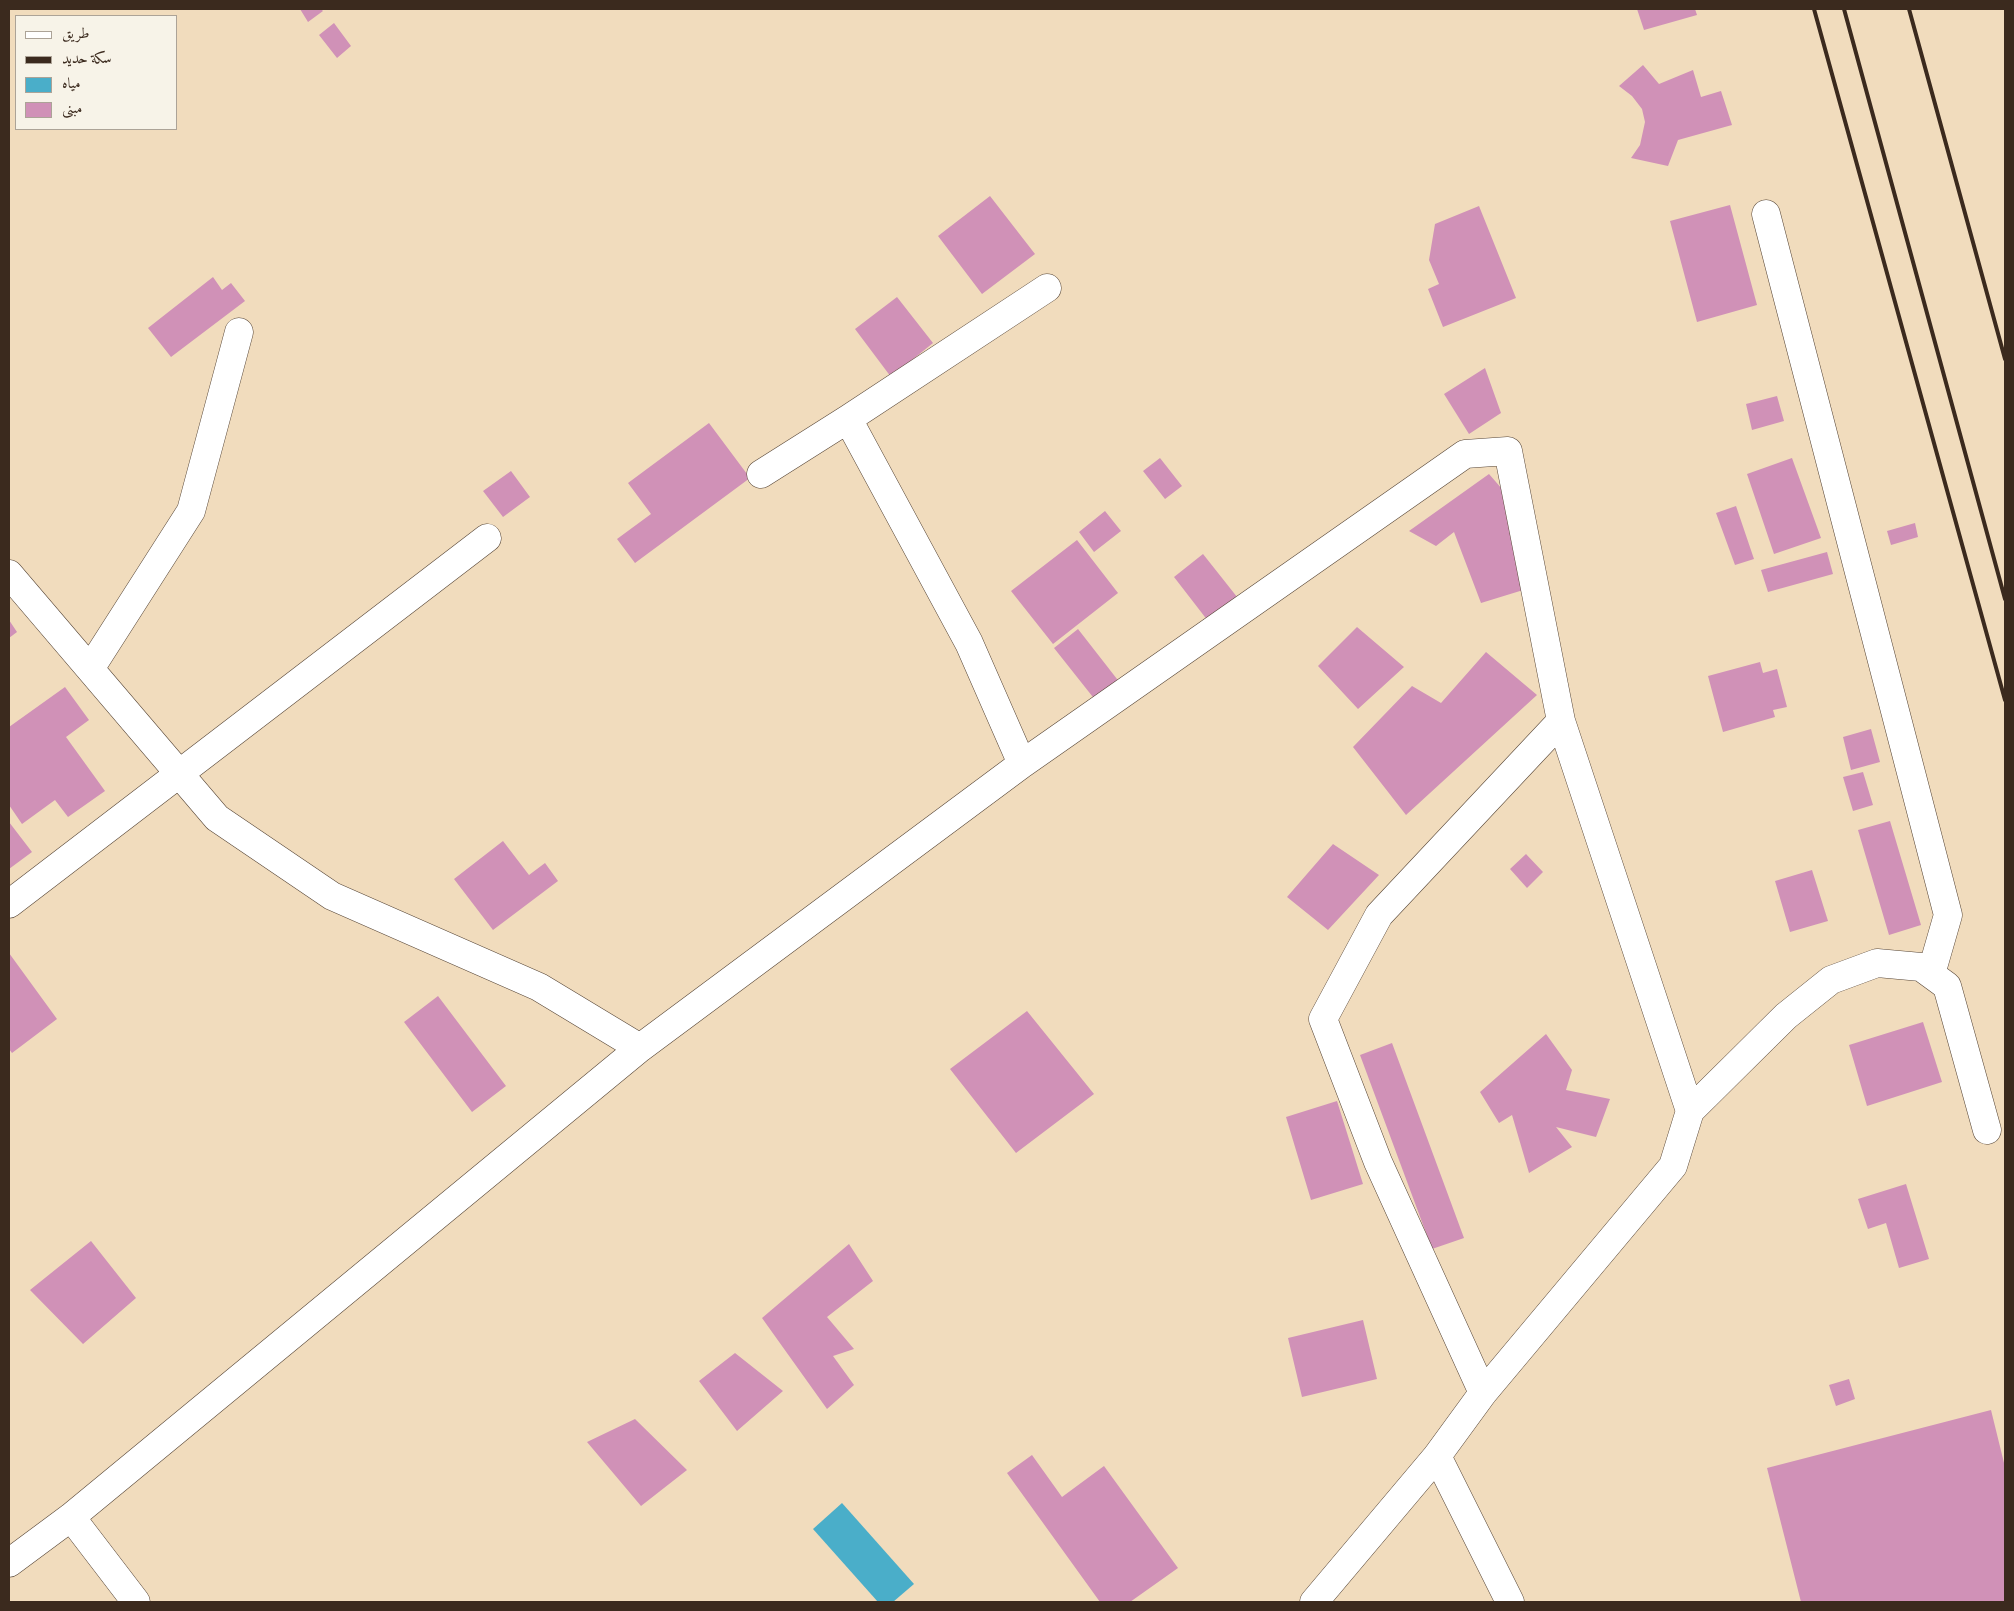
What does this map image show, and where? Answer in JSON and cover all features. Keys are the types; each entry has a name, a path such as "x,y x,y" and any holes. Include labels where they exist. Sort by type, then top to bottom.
{"street":[{"path":"1766,214 1948,915 1931,974"},
{"path":"761,474 1047,288"},
{"path":"90,670 191,511 239,332"},
{"path":"848,419 969,642 1022,764"},
{"path":"9,1563 71,1517 640,1048 1022,764 1466,454 1508,451 1561,722 1690,1111"},
{"path":"9,904 487,538"},
{"path":"9,574 217,818 332,896 539,987 640,1048"},
{"path":"1483,1393 1378,1162 1323,1018 1380,915 1561,722"},
{"path":"1314,1602 1437,1456 1483,1393 1673,1166 1690,1111 1786,1016 1831,980 1877,963 1921,967 1947,986 1987,1130"},
{"path":"1437,1456 1510,1602"},
{"path":"71,1517 136,1602"}],"water":[{"path":"842,1503 914,1584 893,1602 878,1602 813,1529"}],"building":[{"path":"300,9 321,9 323,11 308,22"},
{"path":"1637,9 1695,9 1697,15 1644,30"},
{"path":"334,23 351,46 337,58 319,35"},
{"path":"1643,65 1659,84 1693,70 1701,97 1721,91 1732,125 1678,140 1668,166 1631,158 1640,145 1645,122 1642,109 1632,96 1619,86"},
{"path":"990,196 1035,254 982,294 938,236"},
{"path":"1730,205 1757,305 1697,322 1670,221"},
{"path":"1479,206 1516,298 1443,327 1428,289 1439,284 1429,260 1435,224"},
{"path":"213,277 222,290 231,283 245,301 171,357 148,328"},
{"path":"897,297 933,343 891,377 855,329"},
{"path":"1485,368 1501,413 1469,434 1444,394"},
{"path":"1777,396 1784,421 1752,430 1746,404"},
{"path":"709,423 750,478 635,563 617,539 651,514 628,483"},
{"path":"1160,458 1182,486 1165,499 1143,471"},
{"path":"1792,458 1821,538 1774,554 1747,474"},
{"path":"511,471 530,497 503,517 483,491"},
{"path":"1489,474 1509,497 1533,587 1481,603 1454,532 1436,546 1409,531"},
{"path":"1736,506 1754,559 1735,565 1716,513"},
{"path":"1105,511 1121,531 1094,552 1079,532"},
{"path":"1915,523 1918,537 1891,545 1887,531"},
{"path":"1077,540 1118,593 1053,644 1011,591"},
{"path":"1827,552 1833,574 1768,592 1761,570"},
{"path":"1203,554 1245,607 1215,630 1174,577"},
{"path":"9,620 17,632 9,638"},
{"path":"1357,627 1404,667 1358,709 1318,666"},
{"path":"1078,629 1124,688 1100,706 1054,648"},
{"path":"1486,652 1537,695 1406,815 1353,747 1412,686 1441,703"},
{"path":"1760,662 1763,673 1777,669 1787,707 1773,710 1775,717 1723,732 1708,676"},
{"path":"65,687 89,720 66,737 105,791 68,817 55,800 22,824 9,805 9,727"},
{"path":"1871,729 1880,762 1851,770 1843,737"},
{"path":"1863,772 1873,805 1853,811 1843,777"},
{"path":"1890,821 1921,925 1889,935 1858,830"},
{"path":"9,822 32,852 9,869"},
{"path":"503,841 529,875 545,863 558,881 493,930 454,879"},
{"path":"1333,844 1379,875 1328,930 1287,897"},
{"path":"1526,854 1543,872 1527,888 1510,869"},
{"path":"1812,870 1828,921 1790,932 1775,881"},
{"path":"9,953 57,1019 12,1053 9,1049"},
{"path":"438,996 506,1086 472,1112 404,1022"},
{"path":"1027,1011 1094,1094 1016,1153 950,1069"},
{"path":"1923,1022 1942,1082 1867,1106 1849,1045"},
{"path":"1546,1034 1572,1070 1566,1090 1610,1099 1596,1137 1556,1127 1572,1147 1529,1173 1512,1115 1499,1123 1480,1092"},
{"path":"1392,1043 1464,1238 1432,1249 1360,1055"},
{"path":"1337,1101 1363,1184 1311,1200 1286,1117"},
{"path":"1906,1184 1929,1259 1899,1268 1886,1223 1868,1229 1858,1199"},
{"path":"91,1241 136,1298 83,1344 30,1290"},
{"path":"849,1244 873,1281 827,1317 854,1349 833,1356 854,1385 827,1409 762,1318"},
{"path":"1363,1320 1377,1379 1302,1397 1288,1338"},
{"path":"735,1353 783,1391 737,1431 699,1381"},
{"path":"1849,1379 1855,1399 1836,1406 1829,1385"},
{"path":"1991,1410 2005,1467 2005,1602 1801,1602 1767,1468"},
{"path":"635,1419 687,1470 641,1506 587,1442"},
{"path":"1032,1455 1062,1497 1104,1466 1178,1568 1130,1602 1100,1602 1007,1473"}],"railway":[{"path":"1814,9 2005,700"},
{"path":"1844,9 2005,599"},
{"path":"1909,9 2005,359"}]}
